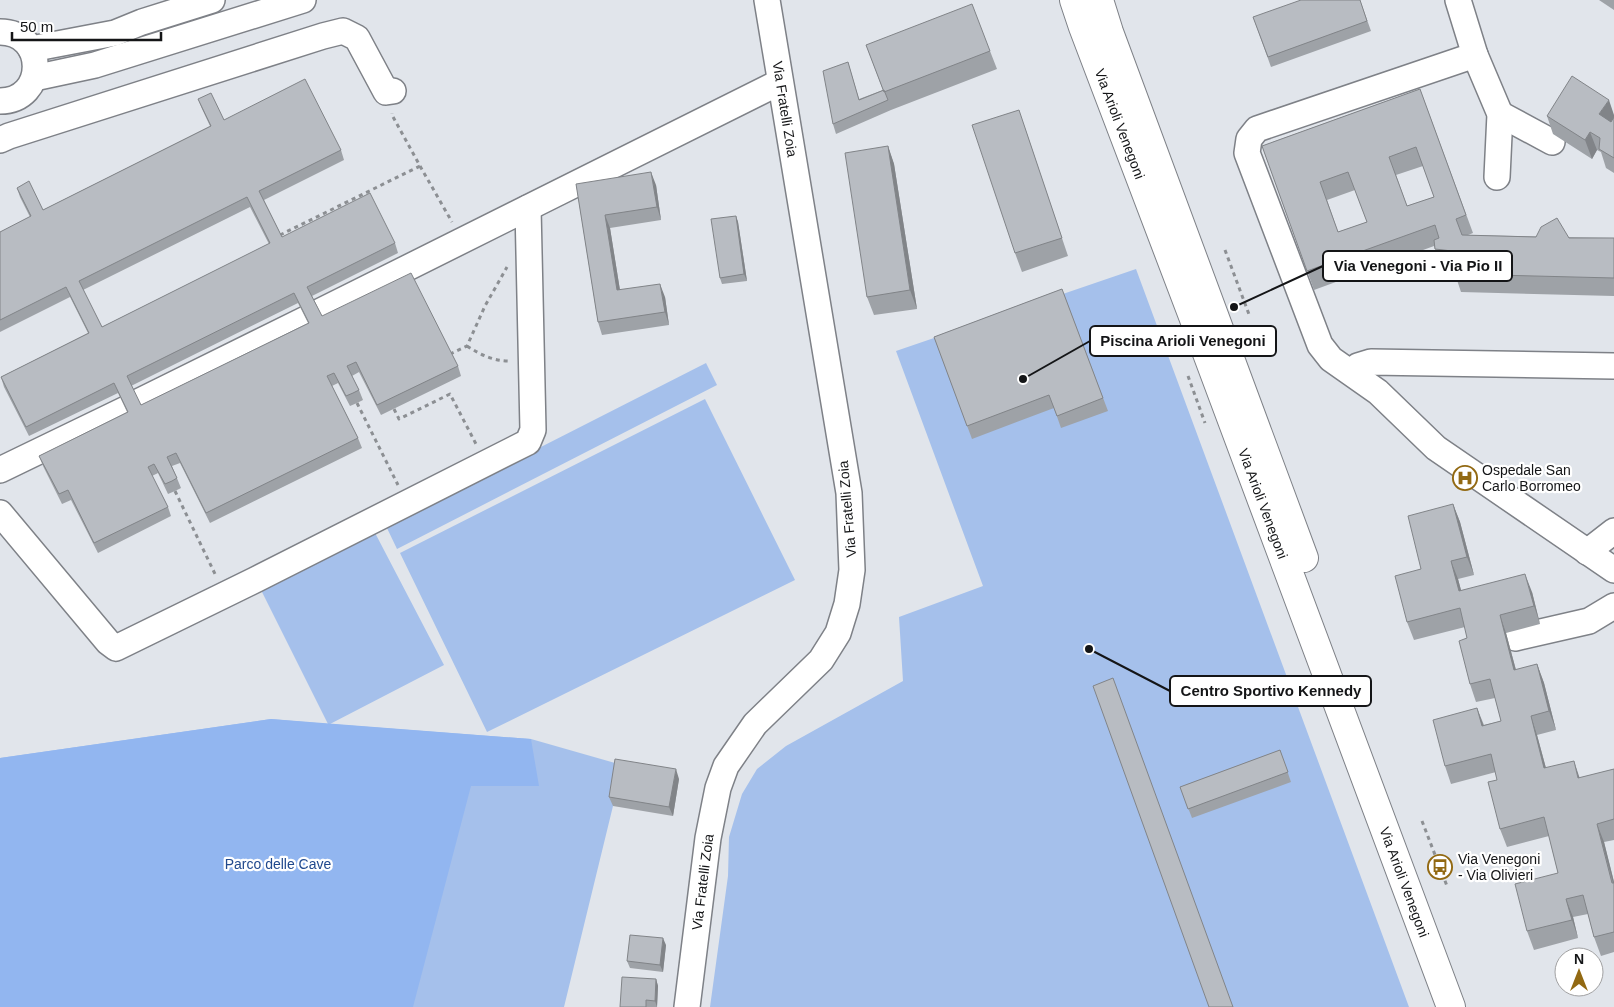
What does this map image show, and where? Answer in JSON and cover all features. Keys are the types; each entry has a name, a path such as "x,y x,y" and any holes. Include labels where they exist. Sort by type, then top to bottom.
{"main road":[{"name":"Via Arioli Venegoni","path":"1074,0 1082,27 1204,346 1451,1007"},
{"name":"Via Arioli Venegoni","path":"1099,0 1106,24 1470,1007"}],"street":[{"path":"16,39 115,33 142,22 212,0"},
{"path":"34,78 95,65 303,0"},
{"name":"Via Fratelli Zoia","path":"687,1007 708,838 718,788 726,766 755,724 821,660 838,633 847,604 852,570 849,493 767,0"},
{"path":"1458,0 1484,56 1500,114 1497,177"},
{"path":"0,16 36,66 34,78 29,88 20,96 0,101"},
{"path":"0,140 343,31 357,38 386,92 393,91"},
{"path":"115,33 124,56"},
{"path":"1484,56 1256,129 1249,139 1247,153 1320,345 1331,359 1378,392 1436,448 1614,570"},
{"path":"0,470 780,82"},
{"path":"1500,114 1552,142"},
{"path":"0,513 108,642 116,648 528,442 533,430 528,208"},
{"path":"1351,372 1358,366 1371,362 1614,366"},
{"path":"1588,552 1614,531"},
{"path":"1515,638 1589,621 1614,606"}],"path":[{"path":"393,91 392,115 462,240"},
{"path":"280,236 420,166"},
{"path":"450,354 467,346 485,306 528,234"},
{"path":"1225,250 1250,317"},
{"path":"467,346 497,361 513,362 531,359"},
{"path":"1188,376 1205,423"},
{"path":"394,409 399,418 450,394 486,463"},
{"path":"357,403 407,503"},
{"path":"175,491 225,595"},
{"path":"1422,821 1447,886"}],"green space":[{"path":"1136,269 1409,1007 710,1007 728,876 729,837 742,794 757,769 786,746 903,681 899,617 983,586 896,351"},
{"path":"706,363 717,385 397,549 386,526"},
{"path":"705,399 795,580 487,732 400,553"},
{"name":"Parco delle Cave","path":"373,529 444,665 330,724 531,739 622,765 619,769 613,806 564,1007 0,1007 0,758 271,719 328,724 259,586"},
{"name":"Parco delle Cave","path":"271,719 531,739 539,786 471,786 413,1007 0,1007 0,758"}],"building":[{"path":"1301,0 1360,0 1367,21 1268,57 1253,17"},
{"path":"972,4 990,51 884,92 866,45"},
{"path":"848,62 859,100 884,90 888,100 833,124 823,71"},
{"path":"1572,76 1609,100 1599,114 1611,122 1614,117 1614,158 1599,149 1600,138 1590,132 1585,140 1547,116"},
{"path":"305,79 341,150 259,191 282,237 370,193 395,243 307,287 322,316 411,273 458,366 377,405 356,362 347,366 359,390 346,396 334,373 327,376 358,438 206,513 176,453 167,457 177,478 172,481 165,484 154,464 148,467 168,507 94,543 68,490 59,494 39,456 128,412 114,383 26,427 1,377 89,333 66,287 0,320 0,232 31,216 17,188 29,181 43,210 211,126 198,99 211,93 224,120","holes":["247,197 270,243 102,327 79,281","294,293 309,323 141,405 127,376"]},
{"path":"1420,89 1466,215 1456,219 1462,235 1536,237 1541,227 1557,218 1569,238 1614,238 1614,278 1455,274 1452,251 1435,249 1434,240 1439,238 1435,225 1307,271 1262,146","holes":["1416,147 1434,197 1407,206 1389,157","1348,172 1367,222 1338,232 1320,182"]},
{"path":"1019,110 1062,238 1015,253 972,125"},
{"path":"888,146 910,290 867,297 845,153"},
{"path":"651,172 657,207 605,215 617,290 660,284 665,312 598,322 576,184"},
{"path":"736,216 744,274 720,278 711,219"},
{"path":"1062,289 1103,398 1057,416 1049,395 967,426 934,337"},
{"path":"1453,504 1467,557 1451,561 1459,591 1525,574 1534,606 1500,615 1514,670 1537,664 1549,711 1531,716 1544,768 1574,761 1578,778 1614,769 1614,819 1597,824 1612,883 1614,883 1614,932 1594,937 1583,895 1566,899 1572,920 1527,931 1515,884 1558,873 1544,817 1500,829 1488,782 1497,780 1491,754 1445,766 1433,720 1477,708 1482,726 1501,721 1490,679 1470,684 1459,641 1467,638 1460,608 1407,622 1395,576 1421,569 1408,516"},
{"path":"1113,678 1233,1007 1209,1007 1093,686"},
{"path":"1280,750 1288,772 1188,809 1180,787"},
{"path":"615,759 676,769 669,807 609,797"},
{"path":"630,935 663,938 660,965 627,961"},
{"path":"622,977 656,979 655,1001 646,1000 646,1007 620,1007"}],"place":[{"name":"Via Venegoni - Via Pio II","path":"1234,307"},
{"name":"Piscina Arioli Venegoni","path":"1023,379"},
{"name":"Ospedale San Carlo Borromeo","path":"1465,478"},
{"name":"Centro Sportivo Kennedy","path":"1089,649"},
{"name":"Via Venegoni - Via Olivieri","path":"1440,867"}]}
